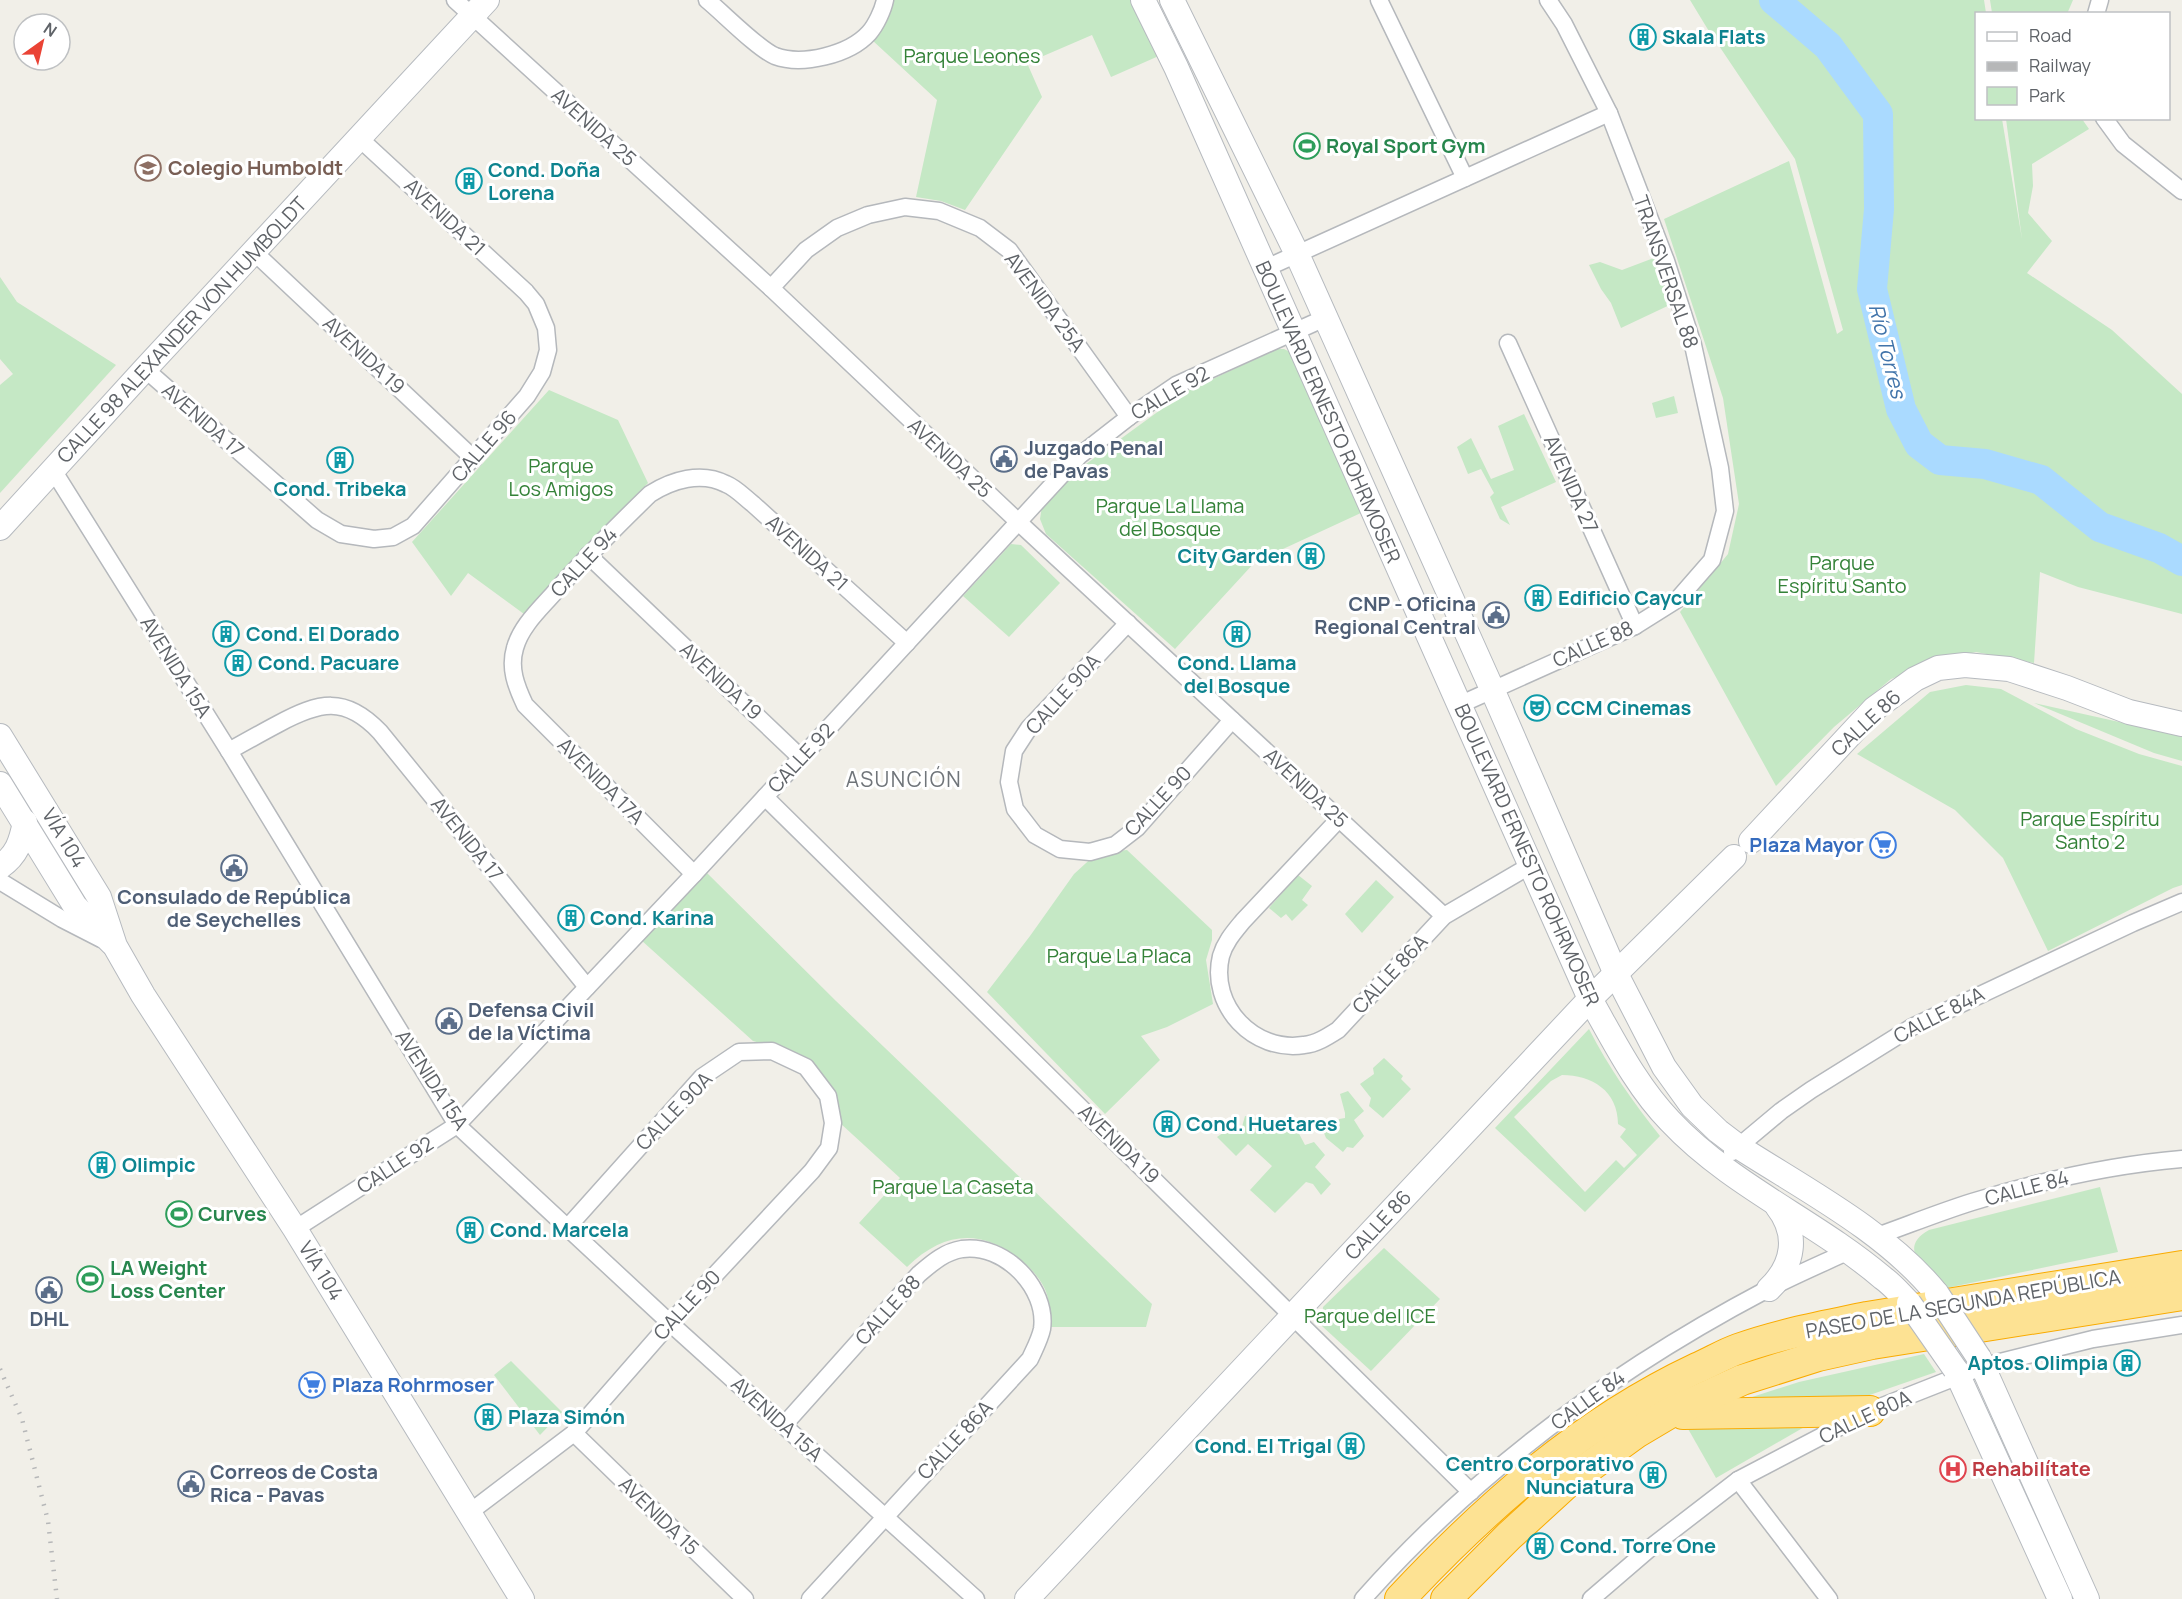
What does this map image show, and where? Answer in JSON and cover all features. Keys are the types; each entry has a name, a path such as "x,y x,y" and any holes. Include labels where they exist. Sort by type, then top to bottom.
{"highway":[{"name":"PASEO DE LA SEGUNDA REPÚBLICA","path":"1400,1599 1486,1513 1547,1461 1624,1407 1676,1378 1738,1349 1815,1328 1867,1317 2182,1266"},
{"name":"PASEO DE LA SEGUNDA REPÚBLICA","path":"1446,1599 1509,1536 1567,1483 1636,1432 1668,1414 1742,1380 1818,1356 1872,1344 2182,1295"},
{"path":"1668,1414 1870,1411"}],"main road":[{"name":"BOULEVARD ERNESTO ROHRMOSER","path":"1143,0 1176,67 1590,999 1638,1082 1674,1126 1717,1164 1849,1251 1884,1278 1909,1303 1957,1373 2060,1599"},
{"name":"BOULEVARD ERNESTO ROHRMOSER","path":"1172,0 1297,254 1492,689 1616,974 1664,1067 1692,1106 1718,1131 1877,1236 1910,1263 1935,1293 1981,1362 2087,1599"},
{"name":"CALLE 98 ALEXANDER VON HUMBOLDT","path":"0,528 359,138 472,5"},
{"name":"CALLE 86","path":"1751,841 1874,710 1915,679 1938,668 1965,665 2009,669 2067,687 2129,712 2182,724"},
{"name":"VÍA 104","path":"0,736 99,897 115,946 143,995 295,1229 522,1599"},
{"name":"VÍA 104","path":"0,784 75,906 115,946"},
{"path":"0,867 11,859 18,848 25,822"},
{"name":"CALLE 86","path":"1027,1599 1590,999 1734,857"},
{"path":"1603,945 1620,954 1645,944"},
{"path":"1768,1289 1779,1280 1791,1255 1792,1241 1787,1221 1776,1204"},
{"path":"1849,1251 1866,1248 1900,1267 1935,1293"}],"street":[{"path":"707,0 774,56 812,60 856,43 870,32 885,0"},
{"path":"1379,0 1465,178"},
{"name":"TRANSVERSAL 88","path":"1548,0 1564,24 1609,113 1666,261 1693,345 1720,468 1725,511 1712,560"},
{"name":"AVENIDA 25","path":"472,5 1018,522 1444,916"},
{"path":"1264,269 1609,113"},
{"path":"2105,120 2123,144 2182,191"},
{"name":"AVENIDA 21","path":"359,138 526,292 542,315 546,328"},
{"name":"AVENIDA 25A","path":"771,288 806,250 837,228 868,215 905,207 939,211 980,228 1009,250 1129,417"},
{"name":"AVENIDA 19","path":"254,252 474,459"},
{"name":"CALLE 92","path":"295,1229 457,1125 694,874 1078,456 1176,385 1325,318"},
{"name":"CALLE 96","path":"383,538 393,537 413,526 474,459 536,385 546,362 548,350 546,328"},
{"name":"AVENIDA 27","path":"1508,343 1635,626"},
{"name":"AVENIDA 17","path":"144,369 317,520 341,534 365,539 383,538"},
{"name":"AVENIDA 15A","path":"53,470 229,751 457,1125 670,1323 976,1599"},
{"name":"AVENIDA 21","path":"699,478 727,484 753,504 907,643"},
{"name":"CALLE 94","path":"514,683 512,664 514,648 520,633 588,555 650,494 676,481 699,478"},
{"name":"AVENIDA 19","path":"588,555 801,758"},
{"name":"CALLE 88","path":"1459,705 1635,626 1678,599 1712,560"},
{"name":"CALLE 90A","path":"1035,835 1015,809 1009,782 1014,751 1029,728 1128,623"},
{"name":"AVENIDA 17A","path":"514,683 525,705 694,874"},
{"name":"AVENIDA 17","path":"229,751 301,712 324,705 336,705 356,712 380,732 587,987"},
{"name":"CALLE 90","path":"1035,835 1060,849 1090,852 1115,845 1137,828 1232,720"},
{"name":"AVENIDA 19","path":"765,797 1471,1492"},
{"name":"CALLE 86A","path":"1339,819 1230,937 1222,956 1219,975 1221,992 1228,1009 1243,1028 1263,1041 1284,1046 1305,1045 1324,1039 1338,1030 1444,916 1531,864"},
{"path":"0,881 62,920 115,946"},
{"name":"CALLE 84A","path":"1717,1164 1810,1090 1912,1027 2182,902"},
{"name":"CALLE 90A","path":"567,1228 702,1077 740,1052 772,1051 806,1067"},
{"name":"CALLE 90","path":"470,1512 574,1433 670,1323 812,1171 829,1148 833,1123 828,1096 806,1067"},
{"name":"CALLE 84","path":"1877,1236 1971,1202 2041,1183 2090,1172 2182,1159"},
{"name":"CALLE 88","path":"784,1425 919,1274 942,1256 963,1249 983,1250 1015,1265"},
{"name":"CALLE 84","path":"1363,1599 1423,1536 1471,1492 1548,1428 1630,1370 1715,1318 1768,1289 1849,1251"},
{"name":"CALLE 86A","path":"810,1599 1030,1359 1042,1330 1042,1311 1034,1287 1015,1265"},
{"name":"CALLE 80A","path":"1591,1599 1655,1544 1738,1480 1870,1411 1981,1362 2093,1339 2182,1325"},
{"name":"AVENIDA 15","path":"574,1433 745,1599"},
{"path":"1738,1480 1829,1599"}],"green space":[{"name":"Parque Leones","path":"892,0 1132,0 1161,55 1111,77 1092,35 1027,63 1042,97 965,210 941,201 916,197 937,100 872,40"},
{"name":"Parque Espíritu Santo","path":"1690,0 1984,0 1986,12 1975,12 1975,120 2002,120 2022,239 2006,120 2083,120 2089,129 2032,164 2033,186 2028,213 2052,241 2027,273 2112,330 2182,394 2182,614 2078,587 2040,572 2034,663 1976,652 1942,660 1891,679 1834,727 1776,786 1680,612 1728,554 1739,504 1723,398 1664,219 1789,161 1837,334 1843,330 1795,159"},
{"path":"1990,0 2073,0 2068,12 1992,12"},
{"path":"1659,256 1676,302 1621,328 1611,303 1589,265 1600,262 1622,270"},
{"path":"0,277 17,302 116,365 0,493 0,385 13,374 0,359"},
{"name":"Parque La Llama del Bosque","path":"1277,349 1284,349 1292,353 1363,512 1255,562 1175,649 1046,534 1040,519 1042,506 1086,464 1185,392"},
{"name":"Parque Los Amigos","path":"549,390 618,420 648,483 524,614 468,573 451,596 412,542"},
{"path":"1674,396 1678,413 1656,418 1652,403"},
{"path":"1524,414 1556,482 1501,507 1510,525 1500,519 1490,497 1494,493 1481,469 1468,474 1457,447 1471,438 1491,479 1514,470 1498,426"},
{"path":"1011,544 1021,545 1060,583 1009,637 963,596"},
{"name":"Parque Espíritu Santo 2","path":"1966,685 2001,689 2076,729 2139,754 2182,766 2182,885 2048,951 2003,858 1955,810 1857,754 1930,692"},
{"path":"2034,703 2182,736 2182,761 2154,753"},
{"name":"Parque La Placa","path":"1127,850 1212,930 1212,940 1206,960 1213,1004 1167,1027 1141,1036 1160,1060 1105,1114 987,992 1074,874 1097,853"},
{"name":"Parque La Caseta","path":"707,873 836,1001 1152,1304 1146,1327 1049,1327 1049,1302 1042,1283 1035,1273 1007,1250 978,1239 963,1238 935,1246 907,1267 859,1223 900,1178 840,1123 838,1106 828,1084 787,1051 753,1041 641,940"},
{"path":"1298,875 1312,886 1302,900 1308,905 1292,921 1286,914 1281,918 1269,908"},
{"path":"1376,880 1394,897 1362,933 1345,914"},
{"path":"1589,1029 1622,1084 1660,1136 1585,1212 1495,1128","holes":["1562,1075 1593,1082 1608,1094 1617,1112 1618,1124 1626,1129 1620,1137 1637,1155 1624,1168 1616,1160 1585,1192 1514,1117 1551,1081"]},
{"path":"1384,1058 1403,1076 1401,1079 1411,1089 1383,1118 1369,1106 1371,1098 1360,1084 1374,1074 1373,1068"},
{"path":"1348,1091 1364,1111 1354,1120 1364,1136 1353,1148 1347,1147 1343,1152 1326,1138 1324,1133 1336,1127 1339,1119 1345,1118 1340,1094"},
{"path":"1245,1116 1284,1122 1285,1127 1295,1126 1305,1145 1314,1142 1325,1155 1315,1167 1331,1184 1321,1195 1313,1184 1306,1182 1275,1213 1250,1190 1272,1166 1248,1144 1236,1156 1217,1137 1230,1128 1240,1134"},
{"path":"2100,1187 2118,1252 1942,1289 1922,1267 1914,1252 1919,1237 1929,1230"},
{"name":"Parque del ICE","path":"1384,1248 1440,1299 1371,1371 1322,1326 1323,1307"},
{"path":"1924,1354 1936,1372 1838,1406 1718,1408 1799,1382"},
{"path":"511,1361 562,1412 540,1435 494,1375"},
{"path":"1813,1422 1716,1478 1687,1427"}],"waterway":[{"name":"Río Torres","path":"1774,0 1828,46 1878,114 1879,209 1872,289 1901,409 1919,444 1940,460 1985,464 2041,480 2100,527 2159,548 2182,561"}],"railway":[{"path":"0,1369 22,1419 48,1521 57,1599"}],"place":[{"name":"Skala Flats","path":"1643,37"},
{"name":"Royal Sport Gym","path":"1307,146"},
{"name":"Colegio Humboldt","path":"148,168"},
{"name":"Cond. Doña Lorena","path":"469,181"},
{"name":"Juzgado Penal de Pavas","path":"1004,459"},
{"name":"Cond. Tribeka","path":"340,460"},
{"name":"City Garden","path":"1311,556"},
{"name":"Edificio Caycur","path":"1538,598"},
{"name":"CNP - Oficina Regional Central","path":"1496,615"},
{"name":"Cond. El Dorado","path":"226,634"},
{"name":"Cond. Llama del Bosque","path":"1237,634"},
{"name":"Cond. Pacuare","path":"238,663"},
{"name":"CCM Cinemas","path":"1537,708"},
{"name":"Plaza Mayor","path":"1883,845"},
{"name":"Consulado de República de Seychelles","path":"234,868"},
{"name":"Cond. Karina","path":"571,918"},
{"name":"Defensa Civil de la Víctima","path":"449,1021"},
{"name":"Cond. Huetares","path":"1167,1124"},
{"name":"Olimpic","path":"102,1165"},
{"name":"Curves","path":"179,1214"},
{"name":"Cond. Marcela","path":"470,1230"},
{"name":"LA Weight Loss Center","path":"90,1279"},
{"name":"DHL","path":"49,1290"},
{"name":"Aptos. Olimpia","path":"2127,1363"},
{"name":"Plaza Rohrmoser","path":"312,1385"},
{"name":"Plaza Simón","path":"488,1417"},
{"name":"Cond. El Trigal","path":"1351,1446"},
{"name":"Rehabilítate","path":"1953,1469"},
{"name":"Centro Corporativo Nunciatura","path":"1653,1475"},
{"name":"Correos de Costa Rica - Pavas","path":"191,1484"},
{"name":"Cond. Torre One","path":"1540,1546"}],"district":[{"name":"ASUNCIÓN","path":"904,780"}]}
